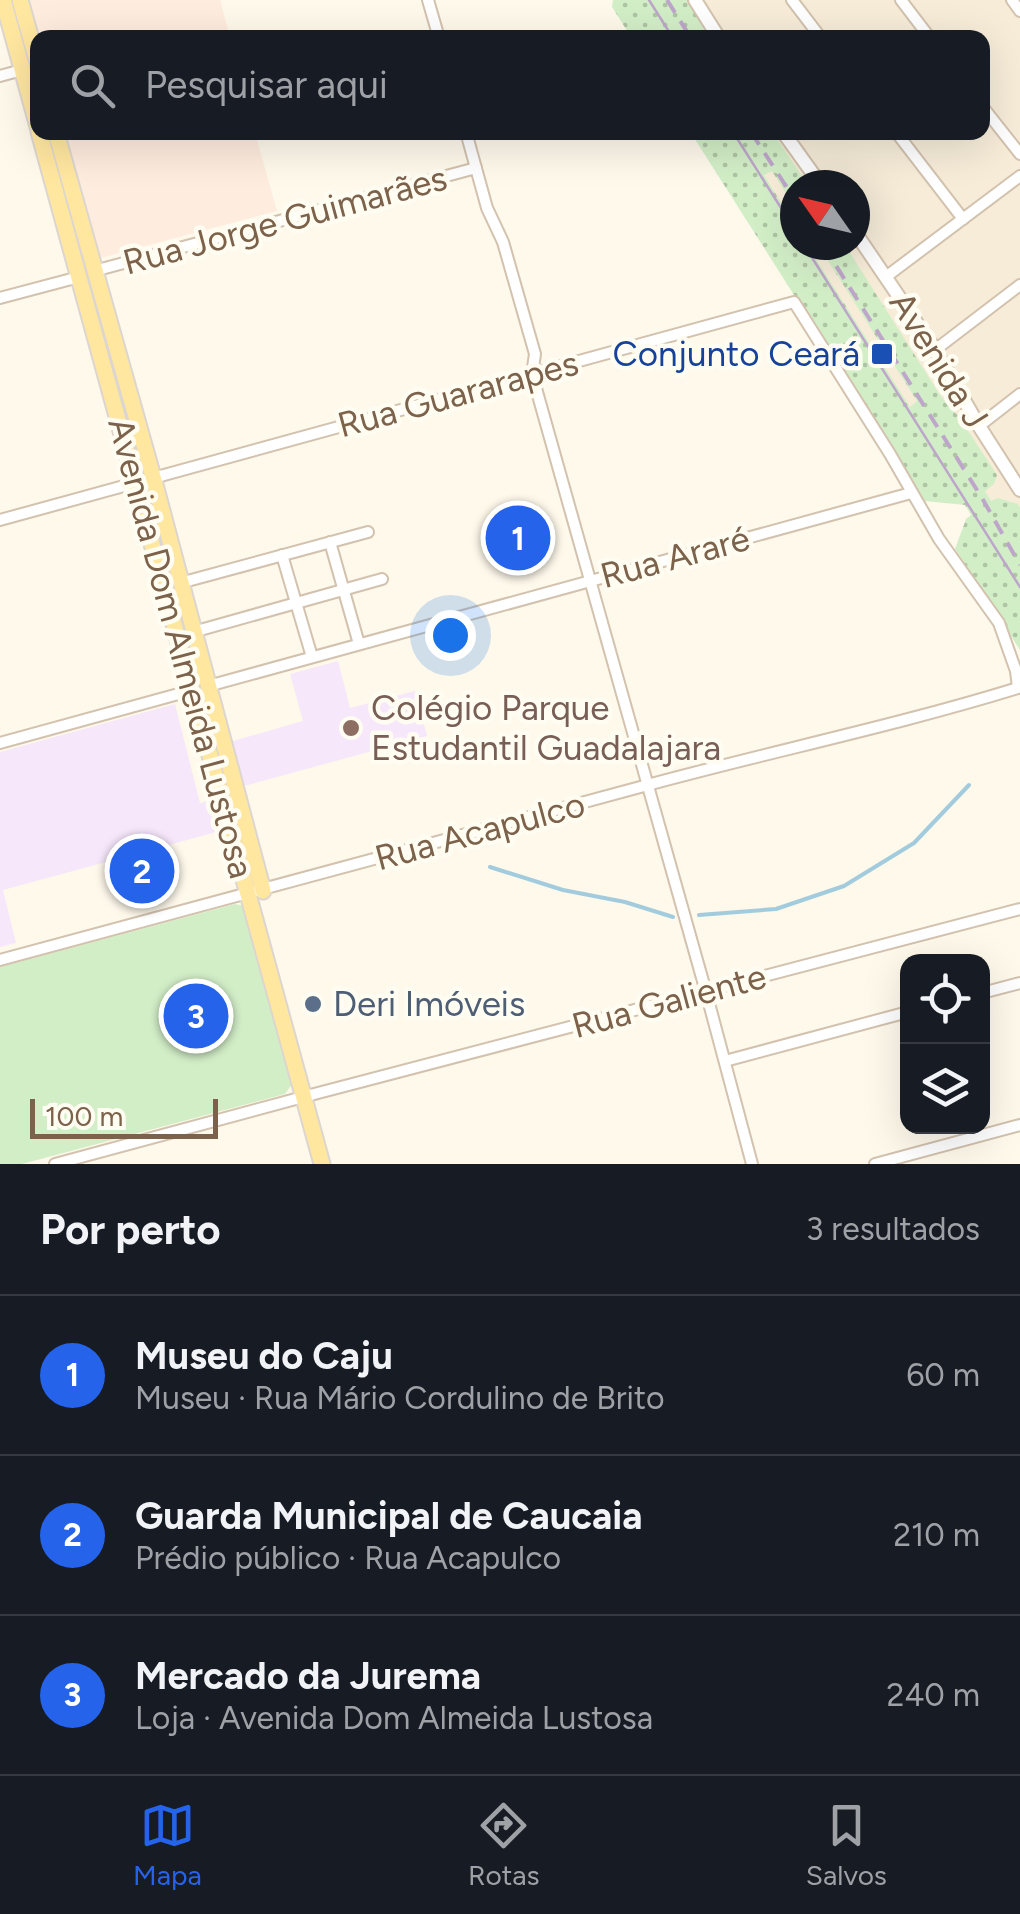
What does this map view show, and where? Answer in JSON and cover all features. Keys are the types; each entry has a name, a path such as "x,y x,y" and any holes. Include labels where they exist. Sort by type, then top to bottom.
{"main road":[{"name":"Avenida Dom Almeida Lustosa","path":"2,0 30,67"},
{"name":"Avenida Dom Almeida Lustosa","path":"20,0 30,67"},
{"name":"Avenida Dom Almeida Lustosa","path":"41,140 87,274"},
{"name":"Avenida Dom Almeida Lustosa","path":"58,140 135,482 200,688 311,1095 322,1164"},
{"name":"Avenida Dom Almeida Lustosa","path":"100,322 153,478 193,632 200,688"}],"street":[{"path":"428,0 437,30"},
{"path":"695,0 714,30"},
{"path":"792,0 815,30"},
{"path":"902,0 924,30"},
{"path":"1012,0 1020,11"},
{"path":"0,76 30,67"},
{"path":"990,116 1020,154"},
{"path":"468,140 487,208 503,242 534,354 532,374 752,1164"},
{"path":"789,140 810,170"},
{"path":"902,140 964,219"},
{"name":"Rua Jorge Guimarães","path":"0,298 476,168"},
{"path":"886,276 1020,176"},
{"name":"Avenida J","path":"870,253 935,350 1020,490"},
{"path":"935,350 1020,285"},
{"name":"Rua Guararapes","path":"135,482 794,302 939,538 998,623 1016,670 1018,688"},
{"path":"979,426 1020,394"},
{"path":"0,520 135,482"},
{"name":"Rua Araré","path":"0,742 911,493"},
{"path":"180,584 368,532"},
{"path":"330,542 359,644"},
{"path":"282,555 312,657"},
{"path":"193,632 382,579"},
{"name":"Rua Acapulco","path":"0,960 1018,688"},
{"name":"Rua Galiente","path":"56,1164 1020,909"},
{"path":"990,990 1020,982"},
{"path":"724,1061 900,1014"},
{"path":"876,1164 1020,1126"}],"shaded area":[{"path":"28,0 220,0 228,30 37,30"},
{"path":"649,0 1020,0 1020,587 813,260 870,260 870,170 780,170 780,207 737,140 990,140 990,30 668,30"},
{"path":"67,140 257,140 277,211 100,258"},
{"name":"Colégio Parque Estudantil Guadalajara","path":"338,661 350,708 415,691 427,736 244,786 233,741 303,721 290,674"},
{"path":"175,704 200,803 212,800 220,831 3,890 16,943 0,947 0,752"}],"green space":[{"path":"613,0 690,0 709,30 627,30 612,7"},
{"path":"695,140 778,140 798,170 780,170 780,184 772,171 764,175 780,201 780,260 817,260 910,407 917,401 828,260 854,260 940,395 997,475 985,491 991,501 998,498 1018,504 1020,650 955,549 971,515 965,505 925,501"},
{"path":"235,904 245,906 293,1083 285,1094 22,1164 0,1164 0,967"}],"waterway":[{"path":"699,915 776,909 844,886 914,843 969,785"},
{"path":"490,867 673,917"}],"tram line":[{"path":"649,0 668,30"},
{"path":"738,140 780,206"},
{"path":"813,260 1020,587"}],"railway":[{"path":"667,0 686,30"},
{"path":"756,140 780,177"},
{"path":"832,260 1020,565"}],"place":[{"name":"Conjunto Ceará","path":"882,354"},
{"name":"Museu do Caju","path":"518,538"},
{"name":"Colégio Parque Estudantil Guadalajara","path":"351,728"},
{"name":"Guarda Municipal de Caucaia","path":"142,871"},
{"name":"Deri Imóveis","path":"313,1004"},
{"name":"Mercado da Jurema","path":"196,1016"}]}
